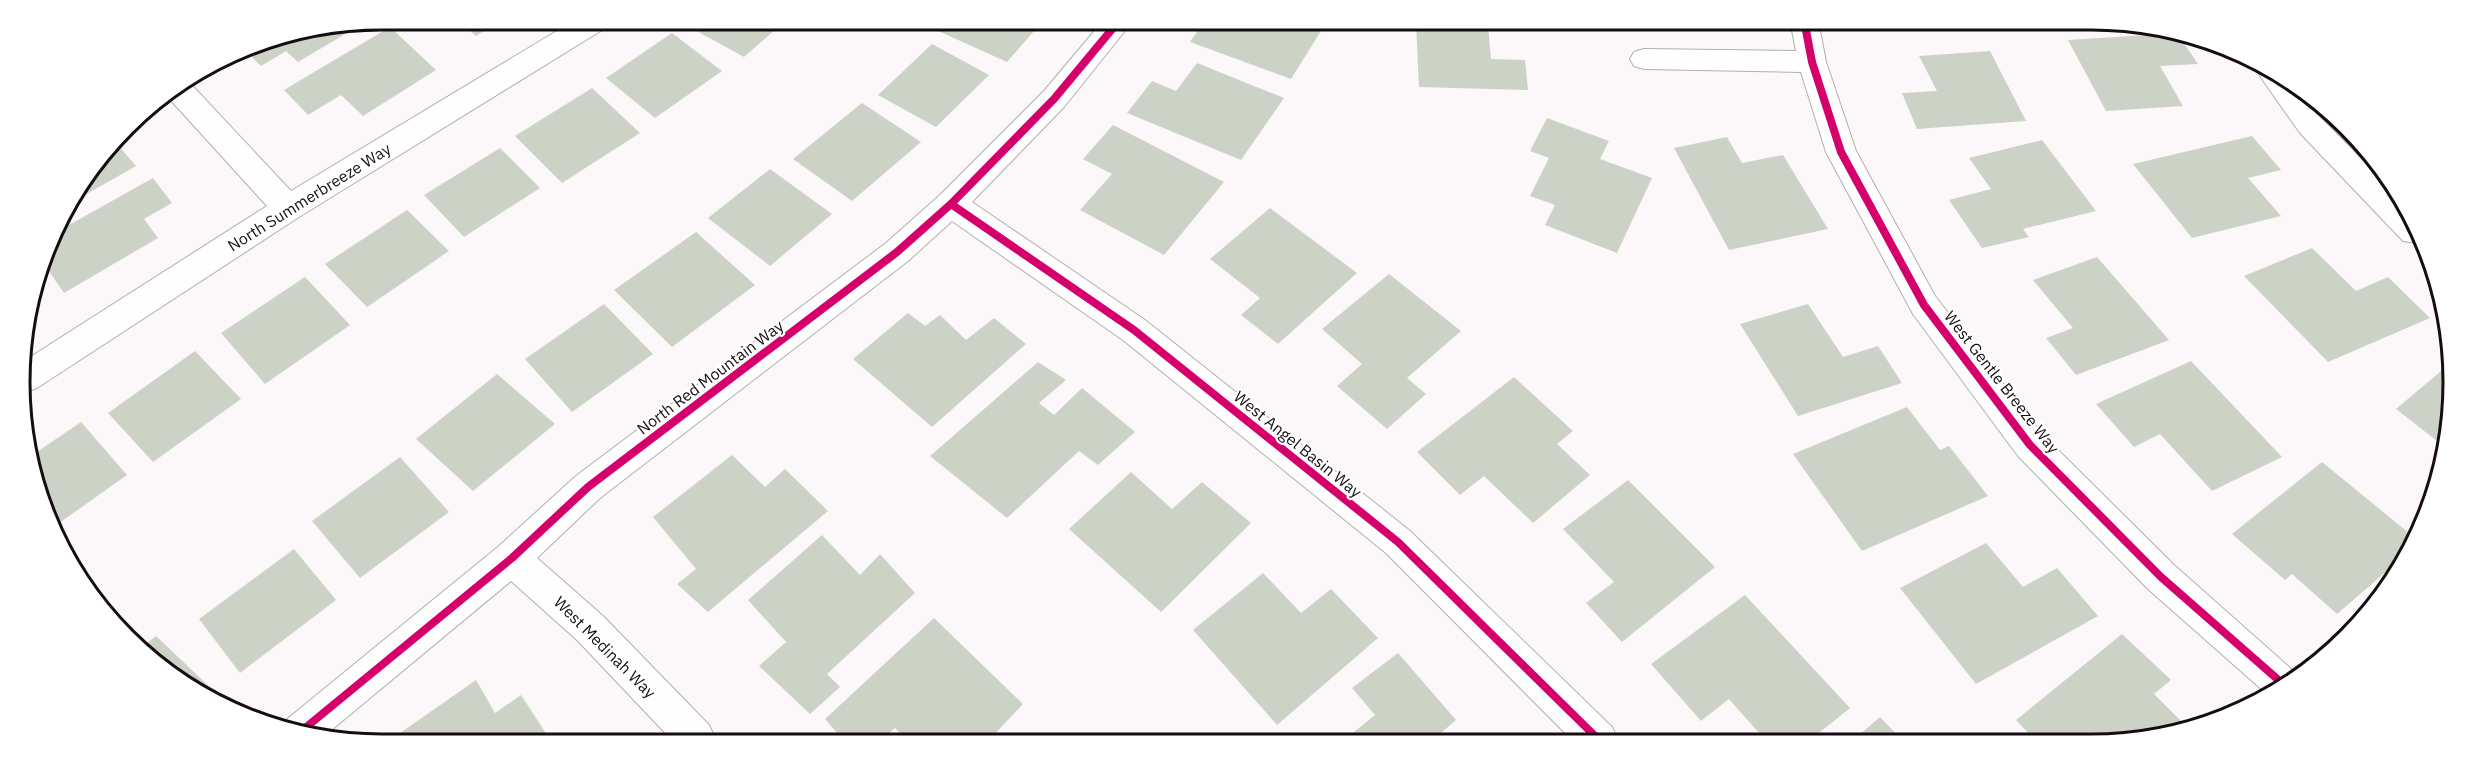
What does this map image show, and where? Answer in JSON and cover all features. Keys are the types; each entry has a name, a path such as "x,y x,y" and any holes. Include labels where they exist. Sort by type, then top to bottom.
{"street":[{"name":"North Summerbreeze Way","path":"30,375 288,208 581,30"},
{"name":"North Red Mountain Way","path":"308,726 512,558 588,487 897,252 951,204 1054,99 1111,30"},
{"name":"West Gentle Breeze Way","path":"1806,30 1812,62 1841,152 1924,305 2023,436 2161,577 2279,680"},
{"path":"1644,59 1812,62"},
{"path":"2282,86 2310,125 2405,223"},
{"path":"181,93 288,208"},
{"name":"West Angel Basin Way","path":"951,204 1134,330 1398,542 1593,734"},
{"name":"West Medinah Way","path":"512,558 590,628 692,734"}],"building":[{"path":"385,30 393,30 436,70 363,116 341,95 308,115 284,90"},
{"path":"469,30 486,30 476,36"},
{"path":"695,30 775,30 744,57"},
{"path":"936,30 1035,30 1007,62"},
{"path":"1198,30 1322,30 1291,79 1190,42"},
{"path":"1416,30 1489,30 1491,59 1525,60 1528,90 1419,87"},
{"path":"349,32 298,62 286,51 261,66 250,56 291,42"},
{"path":"672,33 722,71 655,118 606,78"},
{"path":"2148,35 2183,42 2198,64 2160,66 2183,106 2106,111 2068,40"},
{"path":"932,44 989,75 936,127 878,95"},
{"path":"1990,51 2026,121 1917,129 1902,93 1937,91 1919,56"},
{"path":"1197,63 1284,98 1241,160 1127,113 1152,81 1176,91"},
{"path":"592,88 640,133 562,183 515,136"},
{"path":"862,103 921,142 852,201 793,159"},
{"path":"1547,118 1609,141 1600,159 1652,178 1617,253 1545,225 1555,205 1530,196 1549,158 1530,151"},
{"path":"1113,125 1224,182 1164,255 1080,210 1112,174 1083,159"},
{"path":"2252,136 2281,170 2248,178 2281,216 2192,238 2133,164"},
{"path":"1727,137 1742,163 1783,155 1828,229 1729,250 1674,148"},
{"path":"2042,140 2096,211 2023,229 2029,237 1982,248 1949,200 1991,189 1969,158"},
{"path":"120,147 136,166 83,196"},
{"path":"500,148 540,188 464,237 424,195"},
{"path":"770,169 832,214 770,266 708,218"},
{"path":"153,178 172,203 144,219 158,238 64,293 49,271 66,227"},
{"path":"1270,208 1357,273 1278,344 1241,315 1260,298 1210,259"},
{"path":"407,210 449,251 367,307 325,264"},
{"path":"696,232 755,285 672,347 614,290"},
{"path":"2312,248 2356,291 2388,277 2430,318 2328,362 2244,276"},
{"path":"2097,257 2169,340 2076,375 2046,338 2073,328 2033,280"},
{"path":"1389,274 1461,331 1407,378 1426,394 1387,429 1337,386 1362,364 1322,329"},
{"path":"305,277 350,325 265,384 221,333"},
{"path":"604,304 653,354 572,412 525,359"},
{"path":"1808,304 1843,357 1878,346 1902,383 1798,416 1740,324"},
{"path":"908,313 925,326 940,315 966,340 994,318 1026,344 932,427 853,359"},
{"path":"195,351 241,399 153,462 108,413"},
{"path":"2191,361 2282,457 2212,491 2160,434 2134,447 2096,404"},
{"path":"1038,362 1066,380 1039,403 1054,415 1082,388 1135,432 1098,465 1079,451 1007,518 930,456"},
{"path":"2442,370 2442,405 2438,441 2396,409"},
{"path":"497,374 555,424 473,491 416,439"},
{"path":"1514,377 1573,431 1557,444 1590,475 1533,523 1484,476 1460,495 1417,452"},
{"path":"1907,407 1940,450 1949,446 1988,496 1862,551 1793,454"},
{"path":"81,422 127,475 59,523 37,452"},
{"path":"732,455 765,487 785,469 828,511 708,612 677,584 696,569 653,517"},
{"path":"400,457 449,512 360,578 312,521"},
{"path":"2322,462 2409,533 2390,569 2337,614 2292,574 2285,580 2232,534"},
{"path":"1131,472 1172,509 1202,482 1251,523 1161,612 1069,529"},
{"path":"1628,480 1715,567 1622,642 1586,603 1614,582 1563,529"},
{"path":"822,535 860,575 880,554 915,593 827,674 840,687 810,714 759,666 786,642 748,600"},
{"path":"1986,543 2023,587 2057,568 2098,616 1976,684 1900,588"},
{"path":"294,549 336,600 240,673 199,619"},
{"path":"1263,573 1301,613 1331,589 1378,638 1277,725 1193,630"},
{"path":"1745,595 1850,708 1818,734 1760,734 1729,699 1701,721 1651,664"},
{"path":"934,618 1023,704 995,734 900,734 895,728 888,734 838,734 825,719"},
{"path":"2122,634 2171,680 2154,694 2182,722 2114,733 2029,734 2016,720"},
{"path":"156,636 215,692 186,675 146,643"},
{"path":"1398,653 1456,720 1440,734 1351,734 1375,715 1352,688"},
{"path":"476,680 495,713 521,695 546,734 399,734"},
{"path":"1880,717 1896,734 1860,734"}],"cycle path":[{"path":"308,726 512,558 588,487 897,252 951,204 1054,99 1111,30"},
{"path":"1806,30 1812,62 1841,152 1924,305 2030,445 2161,577 2279,680"},
{"path":"951,204 1134,330 1398,542 1593,734"}]}
